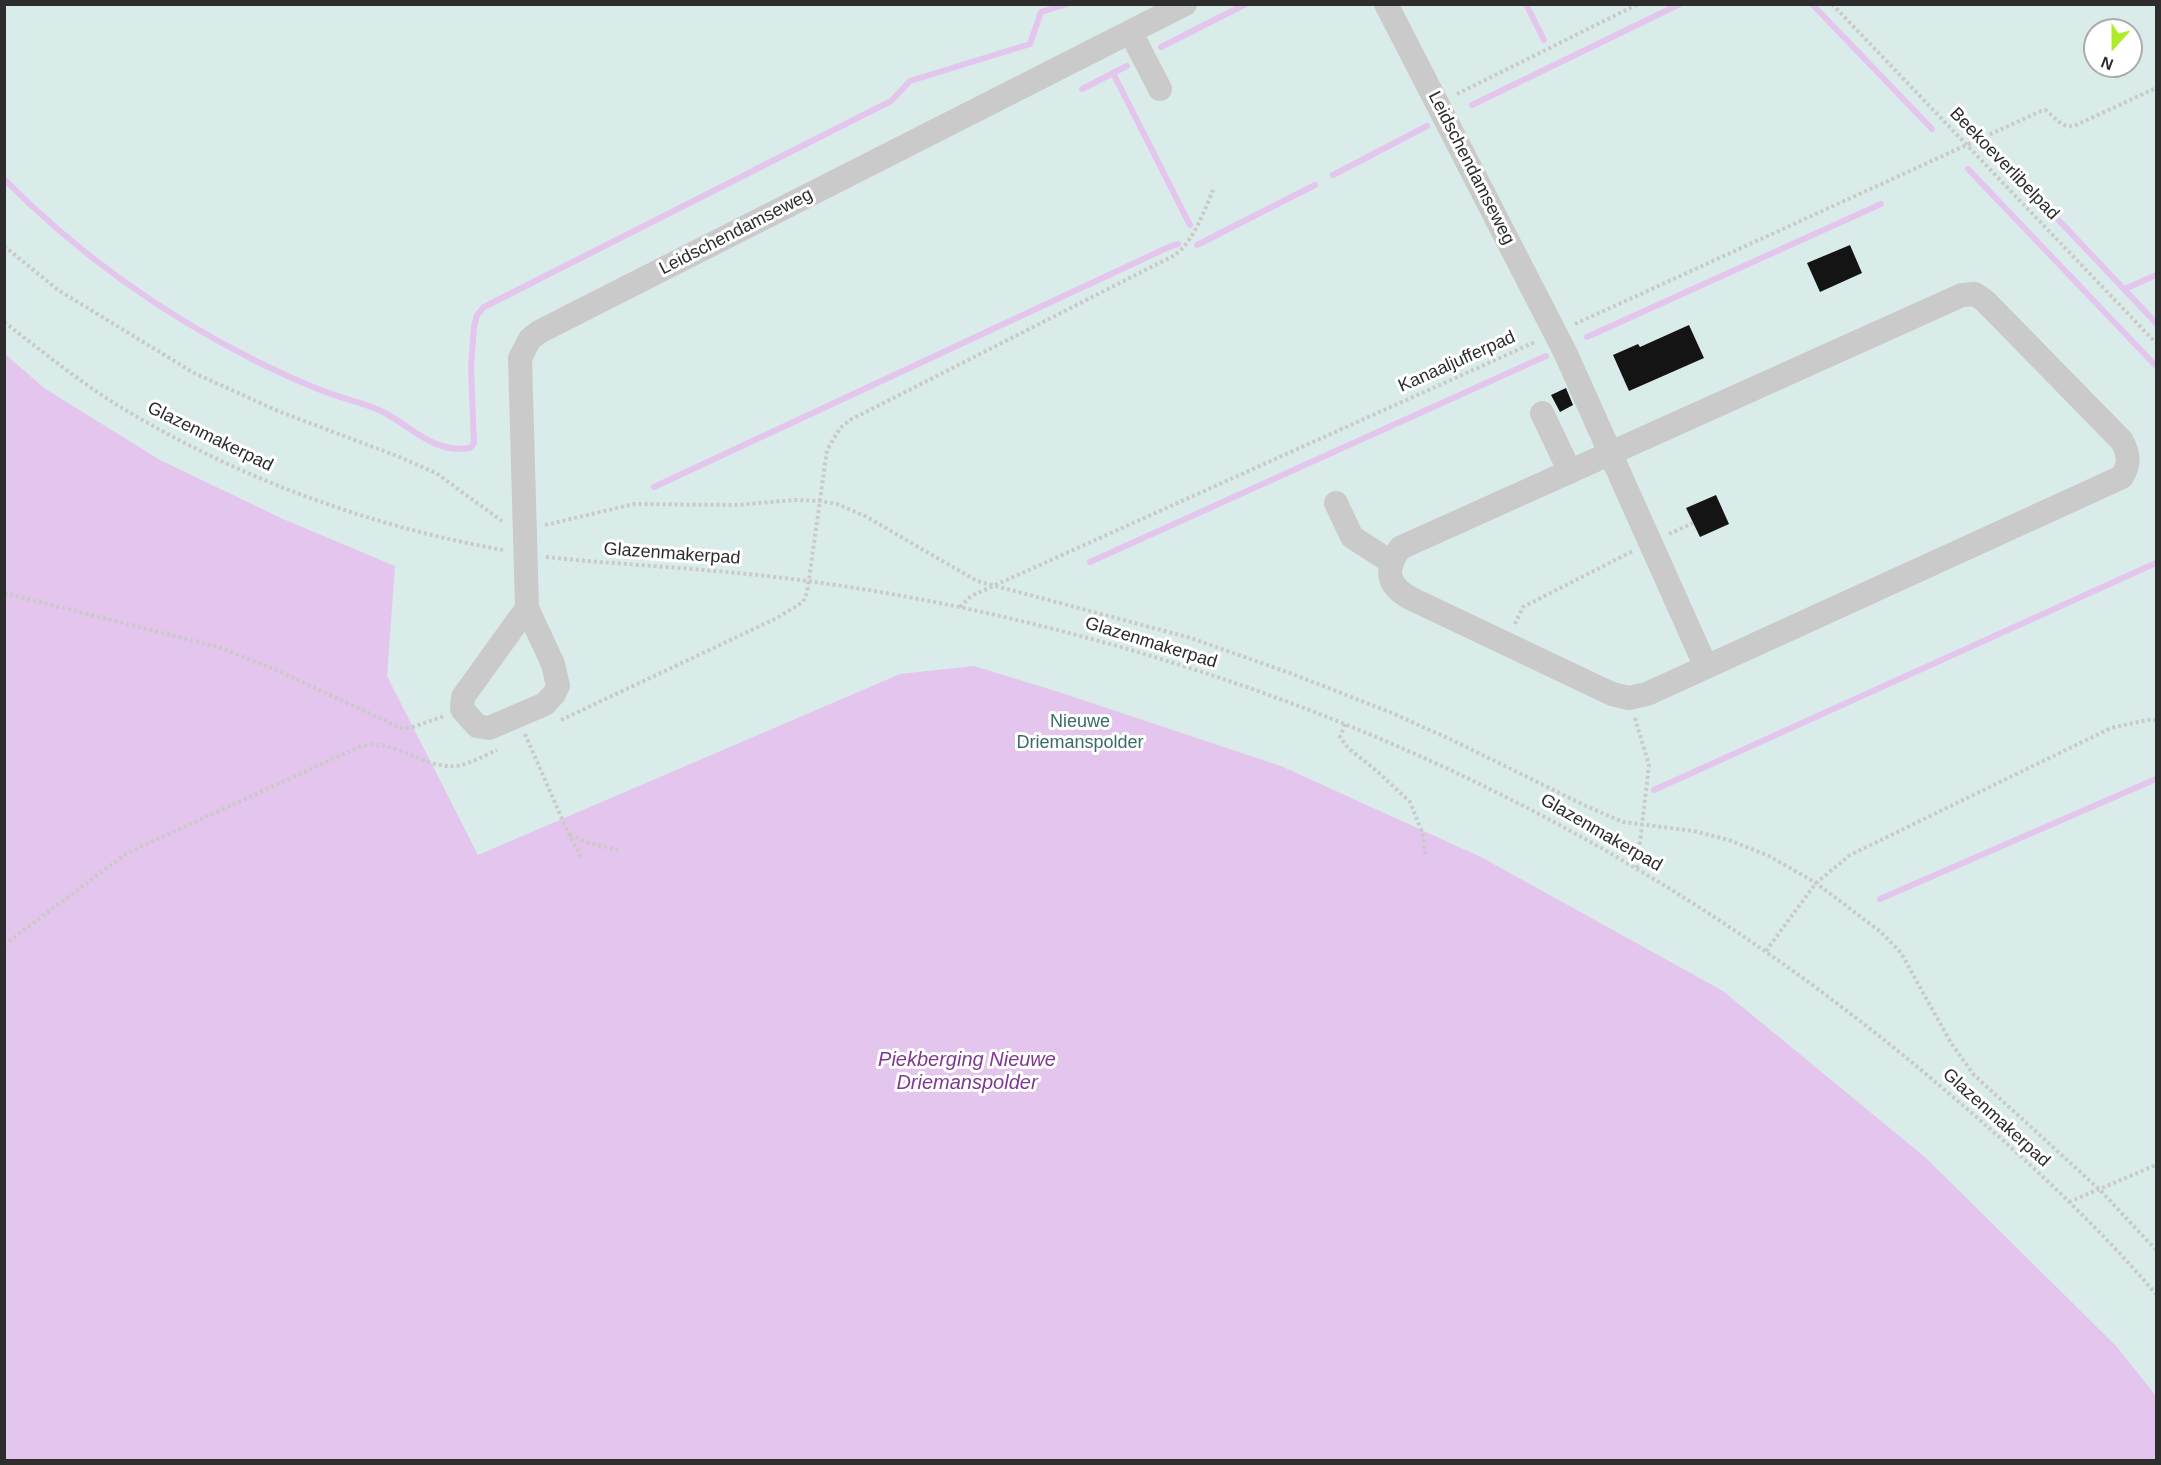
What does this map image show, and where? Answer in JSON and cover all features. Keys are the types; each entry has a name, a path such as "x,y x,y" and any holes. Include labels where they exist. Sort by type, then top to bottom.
{"street":[{"name":"Leidschendamseweg","path":"462,710 477,726 526,729 558,686 553,664 527,608 520,358 530,339 550,326 1185,4"},
{"name":"Leidschendamseweg","path":"1386,4 1556,332 1706,667"},
{"path":"1131,33 1160,89"},
{"path":"1975,294 1985,301 2122,441 2129,455 2127,468 2122,477 2114,481 1647,694 1629,698 1612,694 1398,592 1389,575 1390,562 1400,548 1610,454 1962,295 1975,294"},
{"path":"1542,413 1570,472"},
{"path":"1336,503 1352,537 1390,562"},
{"path":"462,710 463,697 527,608"}],"path":[{"path":"1437,104 1638,4"},
{"name":"Beekoeverlibelpad","path":"1832,4 2157,343"},
{"name":"Kanaaljufferpad","path":"960,608 971,596 2045,110 2061,124 2067,127 2074,126 2157,88"},
{"path":"557,722 792,610 802,602 810,581 827,450 840,428 850,420 1175,255 1193,236 1212,190"},
{"path":"4,246 58,290 194,373 278,411 397,456 436,474 503,521 524,527 540,526 634,504 737,504 794,500 837,504 865,516 977,581 1191,638 1290,673 1392,713 1623,822 1694,831 1729,840 1769,856 1816,883 1881,932 1901,953 1951,1043 1974,1074 2100,1190 2157,1250"},
{"name":"Glazenmakerpad","path":"4,322 66,369 122,407 186,444 250,475 332,507 392,526 446,540 526,554 810,581 960,608 1088,638 1158,658 1297,705 1438,763 1549,818 1637,868 1766,951 1879,1034 1998,1136 2070,1202 2157,1294"},
{"path":"1505,644 1523,607 1650,542"},
{"path":"4,593 218,648 263,664 401,728 422,725 462,710"},
{"path":"1629,698 1649,765 1637,868"},
{"path":"1766,951 1816,883 1850,855 2091,736 2111,728 2157,720"},
{"path":"1345,724 1340,737 1348,748 1410,802 1424,837 1425,856"},
{"path":"516,741 526,729 569,835 582,859"},
{"path":"4,945 127,853 361,746 380,744 450,767 467,763 506,746"},
{"path":"569,835 618,850"},
{"path":"2070,1202 2157,1166"}],"green space":[{"name":"Nieuwe Driemanspolder","path":"5,5 2156,5 2156,1460 5,1460"}],"water":[{"name":"Piekberging Nieuwe Driemanspolder","path":"5,354 44,388 160,460 283,519 395,566 387,676 478,855 900,674 974,666 1281,766 1481,857 1723,991 1926,1158 2117,1347 2156,1396 2156,1460 5,1460"}],"building":[{"path":"1850,245 1862,273 1820,292 1807,263"},
{"path":"1689,325 1704,358 1629,391 1613,355 1638,344 1640,347"},
{"path":"1566,388 1573,405 1560,412 1551,395"},
{"path":"1716,495 1729,524 1700,537 1686,508"}],"waterway":[{"path":"4,179 62,233 92,257 156,303 223,344 293,379 385,413 435,444 457,449 470,448 474,443 471,367 474,327 477,315 484,307 891,101 910,81 1030,44 1041,12 1067,4"},
{"path":"1161,47 1246,4"},
{"path":"1526,4 1544,40"},
{"path":"1472,105 1680,4"},
{"path":"1812,4 1932,129"},
{"path":"1082,89 1127,66"},
{"path":"1113,73 1190,225"},
{"path":"1333,175 1427,126"},
{"path":"1997,155 2156,323"},
{"path":"1968,169 2156,366"},
{"path":"1197,245 1315,185"},
{"path":"1587,337 1881,204"},
{"path":"654,487 1178,244"},
{"path":"2125,289 2156,275"},
{"path":"1090,562 1546,356"},
{"path":"1654,790 2156,563"},
{"path":"1880,899 2156,779"}]}
